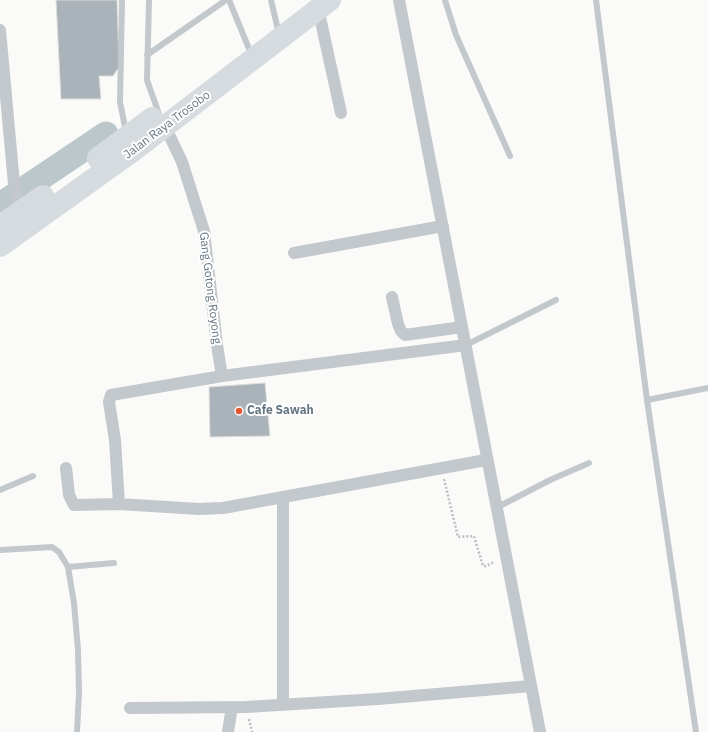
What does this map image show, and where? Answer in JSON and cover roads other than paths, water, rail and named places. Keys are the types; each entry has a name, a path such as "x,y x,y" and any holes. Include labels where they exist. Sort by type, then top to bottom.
{"highway":[{"name":"Jalan Raya Trosobo","path":"0,226 20,209 159,114 276,23 319,3"},
{"name":"Jalan Raya Trosobo","path":"0,246 128,136"}],"street":[{"path":"399,0 466,345 486,460 540,732"},
{"path":"319,3 341,113"},
{"path":"0,30 14,186 20,209"},
{"name":"Gang Gotong Royong","path":"159,114 182,162 204,231 222,376"},
{"path":"294,253 443,226"},
{"path":"392,297 398,324 401,331 405,335 462,327"},
{"path":"119,504 115,440 109,402 111,395 222,376 466,345"},
{"path":"66,468 69,495 74,506 119,504 207,509 223,508 283,498 486,460"},
{"path":"283,498 283,703"},
{"path":"130,708 232,707 283,703 378,699 531,686"},
{"path":"228,732 232,707"}],"lane":[{"path":"122,0 121,109 128,136"},
{"path":"149,0 147,80 159,114"},
{"path":"147,55 228,0 248,45"},
{"path":"271,0 276,23"},
{"path":"445,0 456,36 510,156"},
{"path":"596,0 647,400 696,732"},
{"path":"466,345 556,300"},
{"path":"647,400 708,388"},
{"path":"496,508 550,480 589,463"},
{"path":"0,490 33,476"},
{"path":"0,550 52,547 59,552 68,567 74,602 78,650 79,693 77,732"},
{"path":"68,567 114,563"}],"waterway":[{"path":"0,205 106,134"}],"place":[{"name":"Cafe Sawah","path":"239,411"}]}
